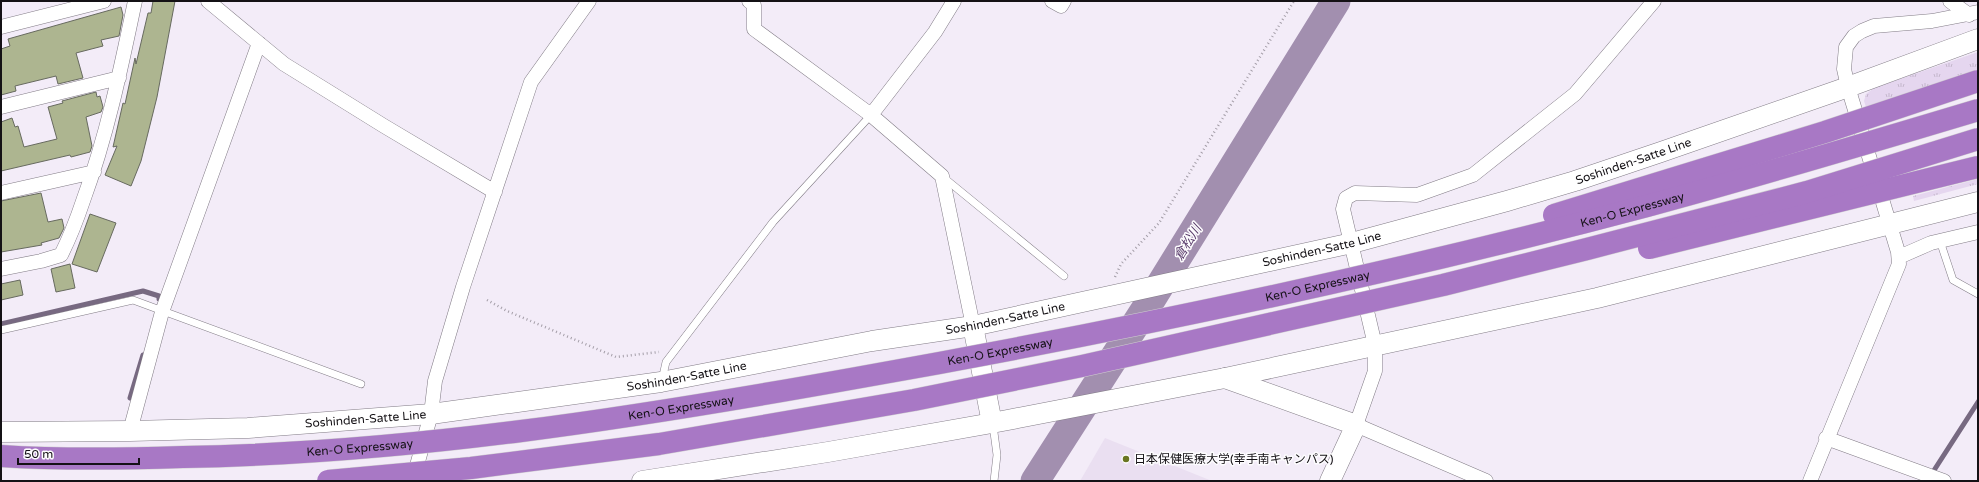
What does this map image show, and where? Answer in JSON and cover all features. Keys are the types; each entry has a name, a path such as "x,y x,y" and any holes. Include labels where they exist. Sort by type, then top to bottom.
{"highway":[{"path":"1470,250 1529,222 1825,132 1978,80"},
{"name":"Ken-O Expressway","path":"1,456 38,458 252,456 366,448 494,435 632,416 965,359 1326,284 1470,250 1655,204 1978,110"},
{"path":"328,481 471,468 659,444 914,400 1090,365 1443,285 1807,192 1978,139"},
{"path":"1443,285 1499,286 1978,167"}],"main road":[{"name":"Soshinden-Satte Line","path":"1,432 248,428 430,414 661,382 872,341 973,326 1352,243 1425,224 1575,181 1848,87 1978,39"},
{"path":"642,481 828,452 992,423 1225,378 1597,298 1978,202"},
{"path":"973,326 992,423"},
{"path":"1225,378 1356,425 1330,481"}],"street":[{"path":"1,27 104,1"},
{"path":"1,269 41,261 61,254 68,242 94,172 119,78 135,1"},
{"path":"208,1 284,64 494,192"},
{"path":"413,481 430,414 435,381 494,192 531,82 590,1"},
{"path":"749,1 754,5 754,29 871,116 942,176 973,326"},
{"path":"871,116 935,32 954,1"},
{"path":"1052,1 1061,6 1064,1"},
{"path":"1486,481 1356,425 1375,371 1375,345 1343,209 1346,198 1355,193 1417,195 1473,175 1575,94 1654,1"},
{"path":"1950,1 1973,13"},
{"path":"1810,481 1826,438 1899,264 1899,257 1848,87 1844,69 1846,47 1854,36 1874,26 1932,21 1973,13"},
{"path":"130,431 162,312 259,43"},
{"path":"1,107 119,78"},
{"path":"1,193 94,172"},
{"path":"1899,257 1931,243 1978,232"},
{"path":"1826,438 1944,481"}],"lane":[{"path":"661,382 666,362 773,222 871,116"},
{"path":"942,176 1064,276"},
{"path":"1940,241 1953,280 1978,294"},
{"path":"1,330 133,300 162,312 361,384"},
{"path":"992,423 997,455 994,481"}],"path":[{"path":"1116,294 1115,277 1121,264 1159,223 1294,1"},
{"path":"487,300 507,311 616,357 659,352 671,356"}],"shaded area":[{"name":"日本保健医療大学(幸手南キャンパス)","path":"1105,438 1212,481 1080,481"}],"green space":[{"path":"1978,52 1978,70 1866,107 1864,101 1866,94 1874,88"},
{"path":"1978,179 1978,184 1914,201 1913,196"}],"building":[{"path":"153,1 175,1 157,97 141,161 131,186 105,175 117,146 113,147 123,103 125,104 135,58 136,64 148,13 151,13"},
{"path":"121,7 123,15 119,36 101,40 103,46 76,53 83,78 58,84 56,76 15,86 16,91 1,95 1,49 10,46 8,39"},
{"path":"96,92 97,97 100,96 103,107 101,112 86,117 92,146 90,152 71,157 70,155 1,171 1,122 12,118 15,127 18,126 24,147 57,139 48,107 63,103 62,101"},
{"path":"41,193 48,222 62,219 64,228 59,238 41,243 42,245 1,252 1,201"},
{"path":"90,214 116,223 97,272 72,264"},
{"path":"70,264 75,288 56,292 51,269"},
{"path":"20,280 23,295 1,300 1,284"}],"waterway":[{"name":"倉松川","path":"1035,481 1146,308 1336,1"},
{"path":"1,324 143,291 159,296 159,299"},
{"path":"130,398 143,355"},
{"path":"1931,475 1978,402"}],"place":[{"name":"日本保健医療大学(幸手南キャンパス)","path":"1126,459"}]}
